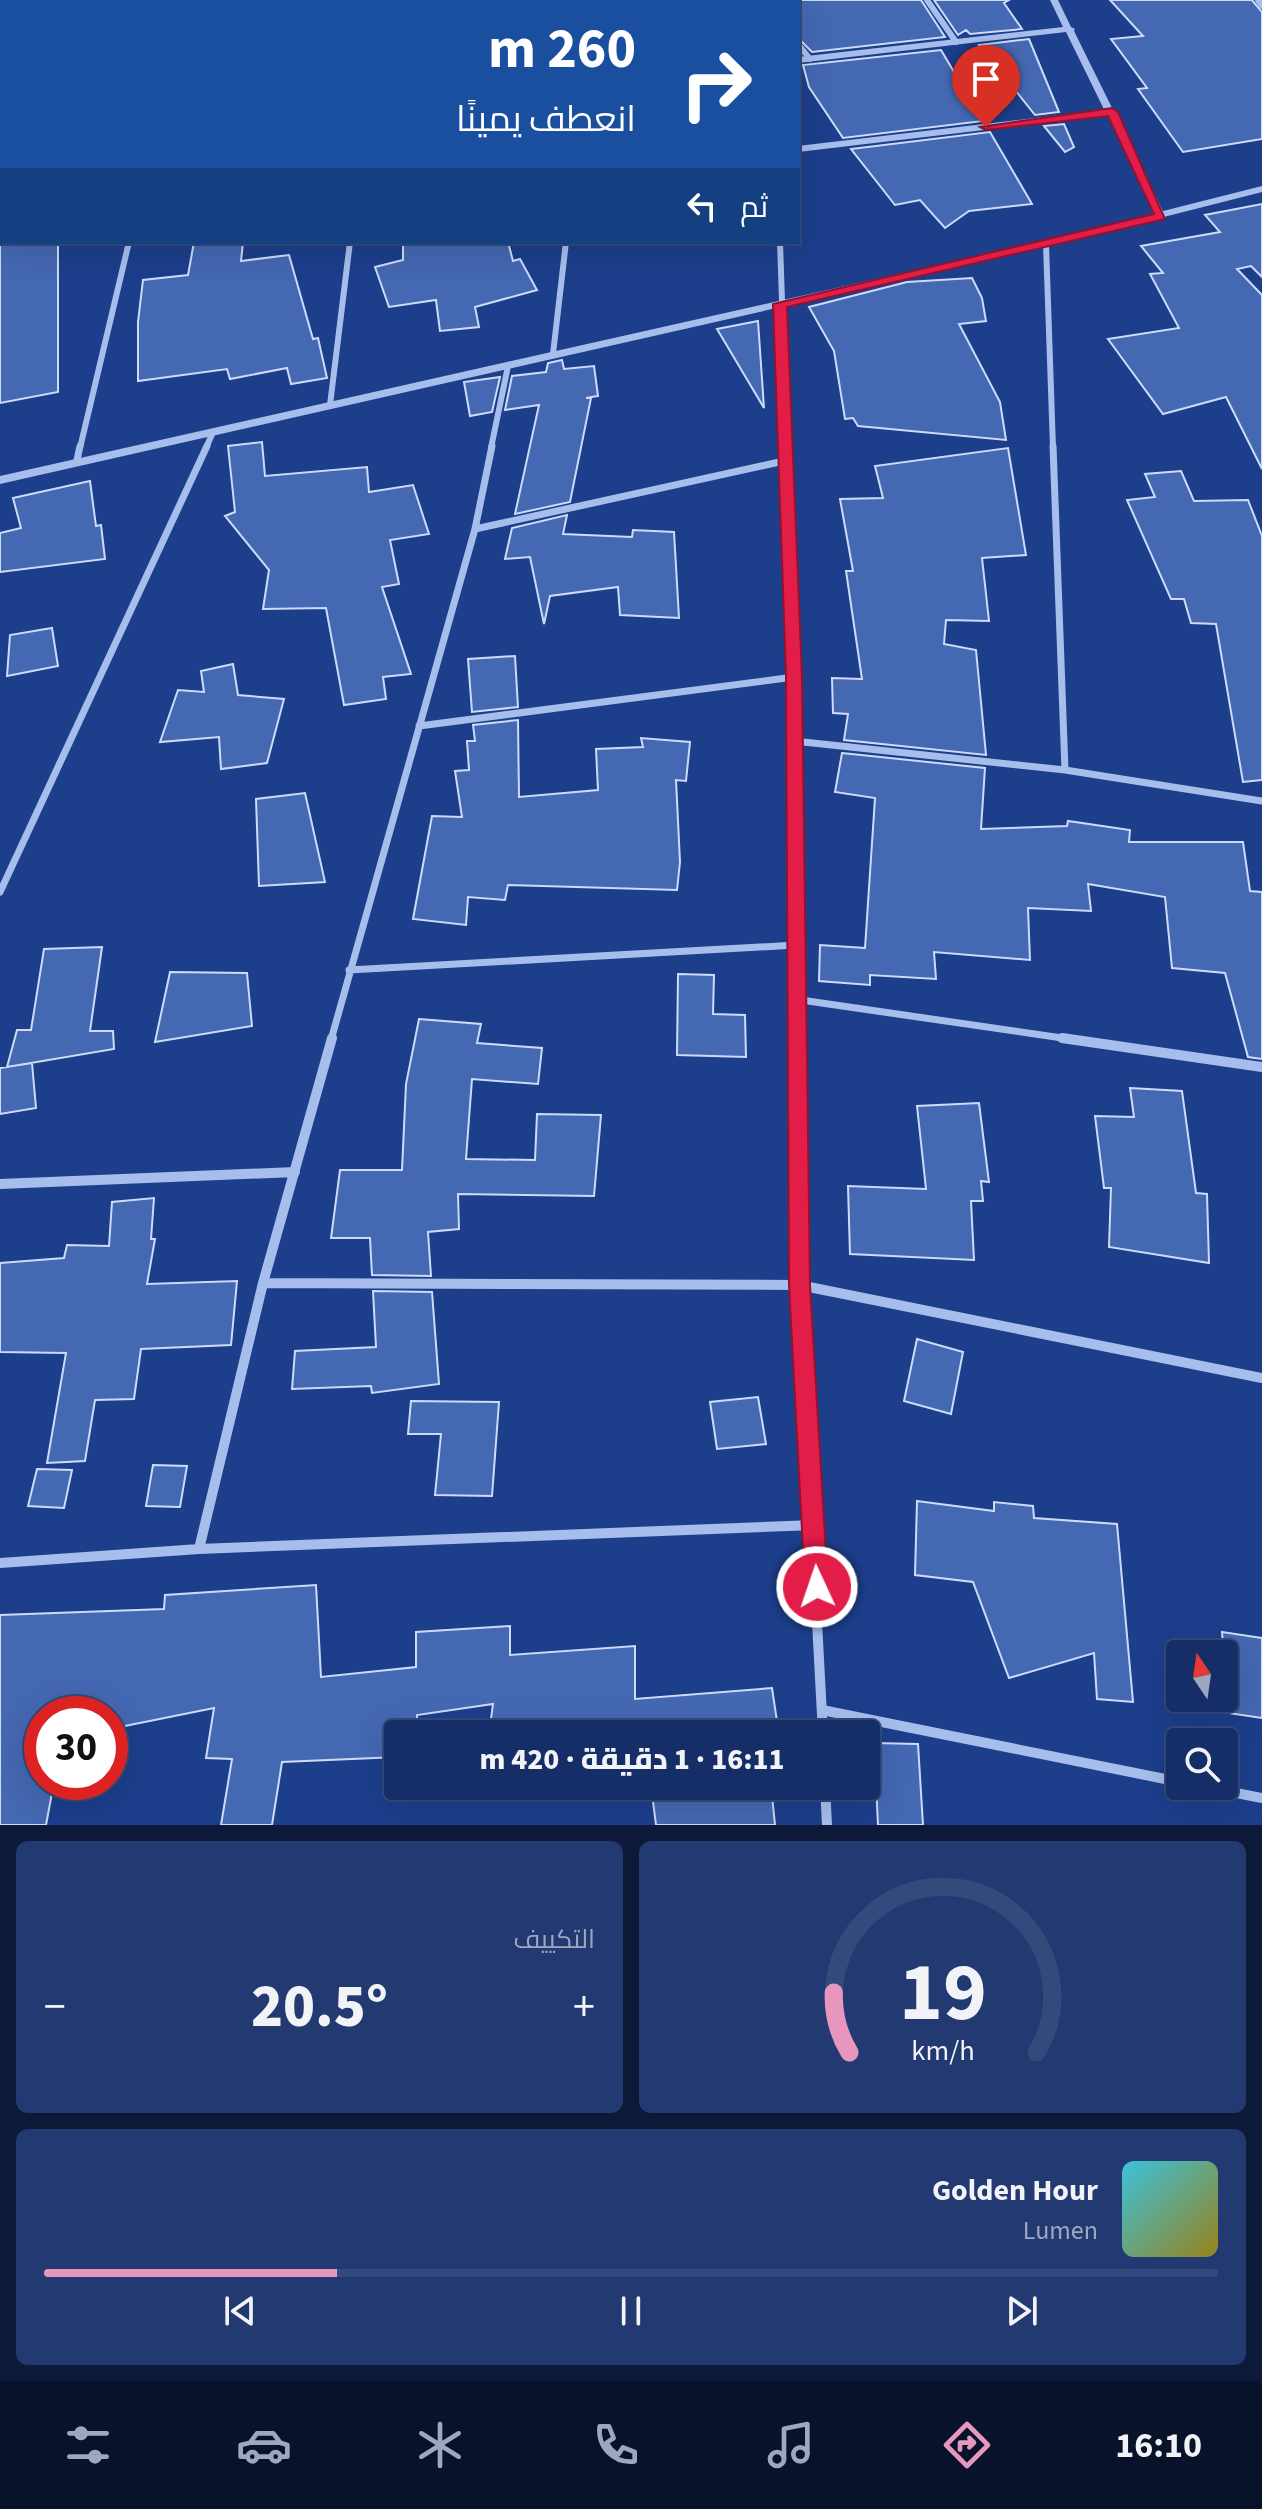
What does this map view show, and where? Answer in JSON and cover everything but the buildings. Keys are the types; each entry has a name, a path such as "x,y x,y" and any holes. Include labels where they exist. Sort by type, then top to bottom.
{"street":[{"path":"927,0 956,42"},
{"path":"1054,0 1161,216"},
{"path":"1258,0 1262,6"},
{"path":"800,60 1071,29"},
{"path":"800,46 810,59"},
{"path":"800,149 1112,112"},
{"path":"0,480 77,460 1046,244 1262,189"},
{"path":"77,460 129,244"},
{"path":"330,405 350,244"},
{"path":"553,354 566,244"},
{"path":"780,244 784,461 794,677 797,945 794,999 799,1285 822,1720"},
{"path":"1046,244 1065,770"},
{"path":"199,1549 263,1283 475,529 508,366"},
{"path":"0,892 213,432"},
{"path":"475,529 784,461"},
{"path":"419,726 794,677"},
{"path":"794,741 1065,770 1262,801"},
{"path":"349,970 797,945"},
{"path":"794,999 1262,1067"},
{"path":"0,1184 295,1172"},
{"path":"263,1283 799,1285 1262,1378"},
{"path":"0,1563 199,1549 814,1525"},
{"path":"822,1710 1166,1779"},
{"path":"1238,1793 1262,1798"},
{"path":"826,1800 827,1825"}],"route":[{"path":"817,1587 799,1285 794,999 797,945 794,677 780,304 1161,216 1112,112 986,127"}]}
